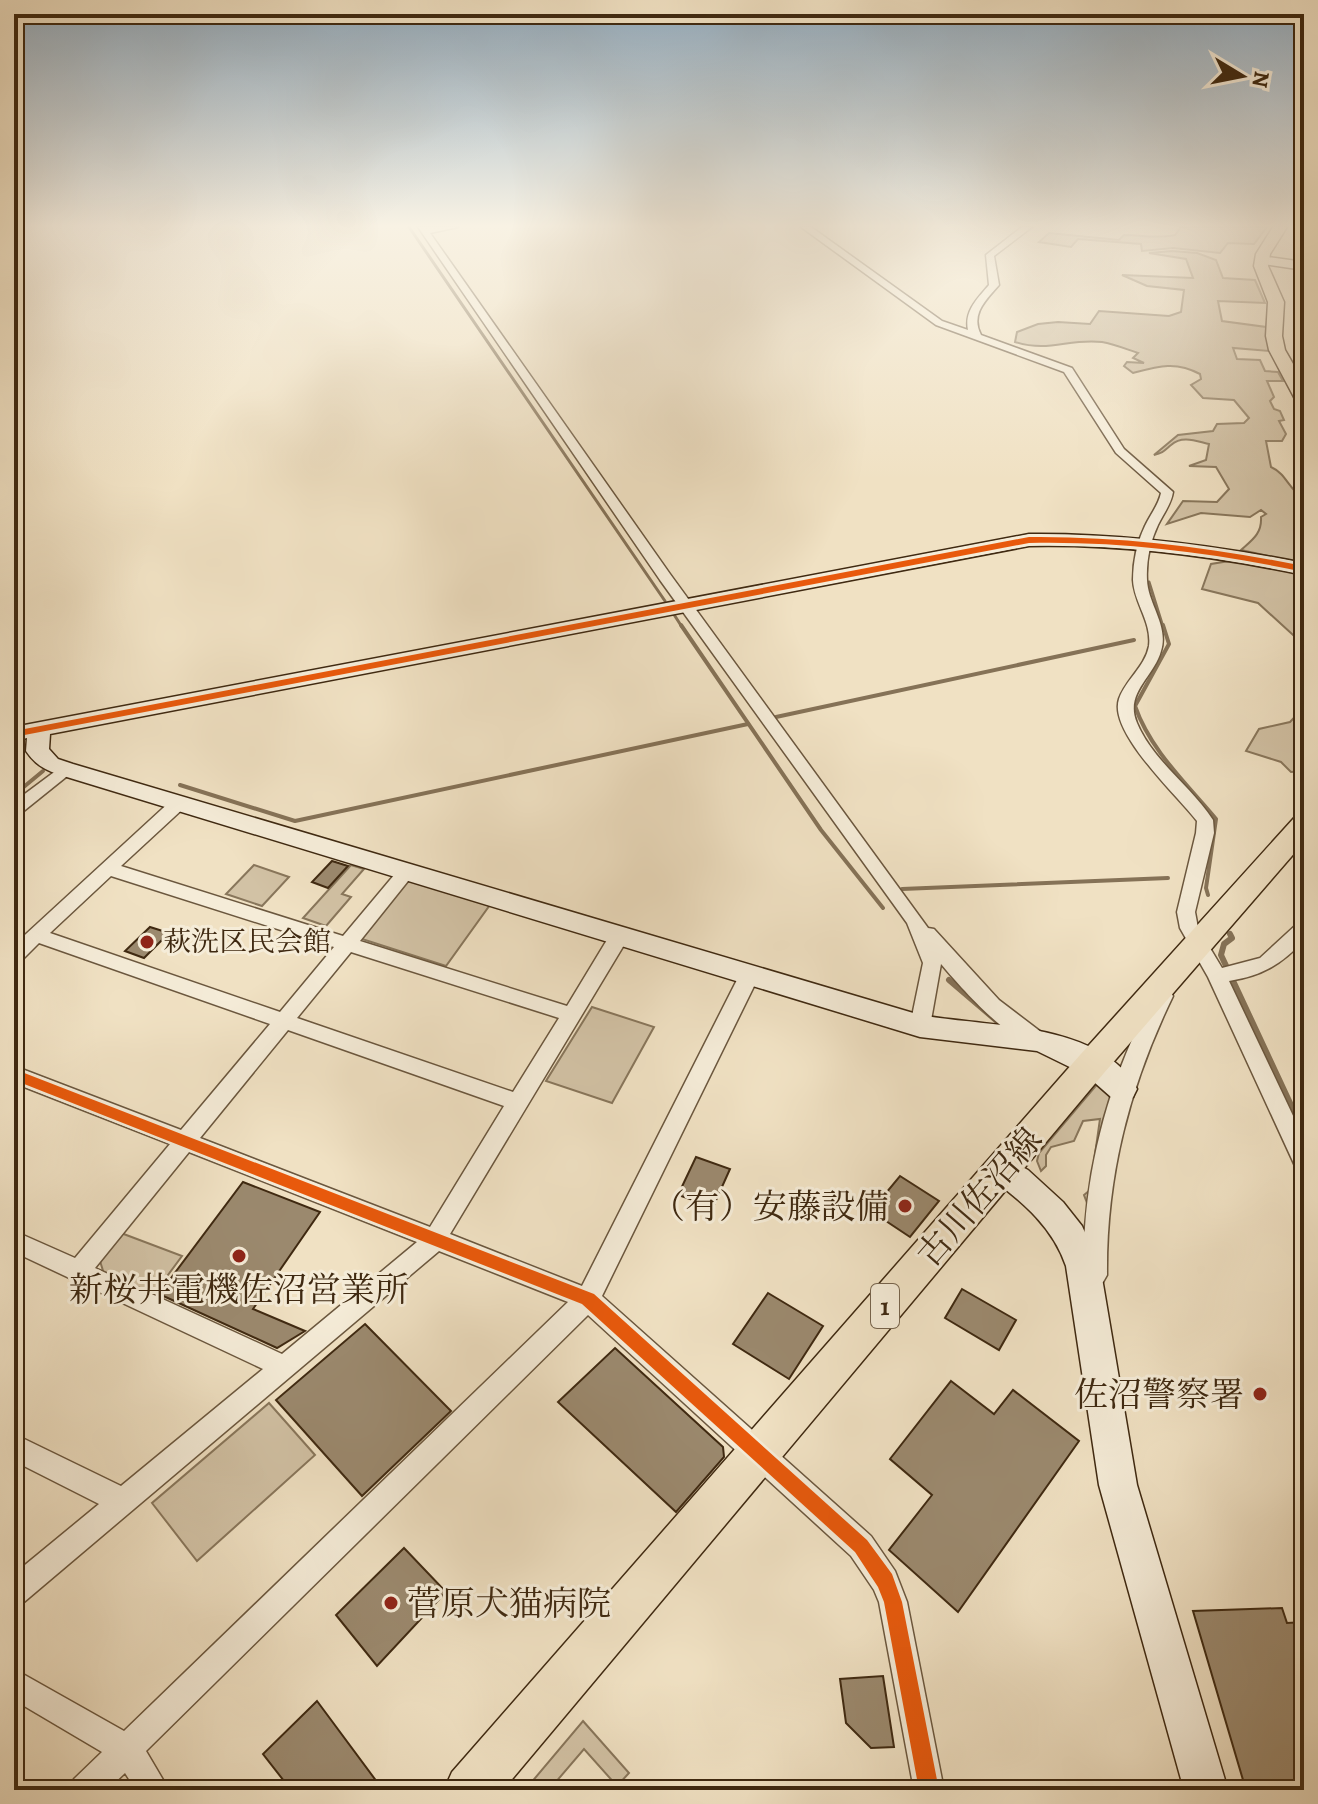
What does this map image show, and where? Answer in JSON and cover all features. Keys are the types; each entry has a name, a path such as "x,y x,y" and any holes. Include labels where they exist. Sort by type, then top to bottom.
{"main road":[{"path":"1275,311 1274,336 1277,350 1304,399"},
{"name":"古川佐沼線","path":"470,1790 757,1452 1003,1170 1107,1077 1204,964 1304,824"}],"street":[{"path":"481,311 685,603 915,920 986,1001 1012,1025 1107,1077 1094,1252 1102,1400 1118,1485 1206,1790"},
{"path":"920,311 939,323 1073,375 1120,451 1167,492 1140,567 1140,585 1158,641 1152,658 1127,698 1125,709 1151,755 1205,820 1205,833 1186,912 1189,928 1204,964 1304,1162"},
{"path":"975,311 970,326 977,337"},
{"path":"14,734 685,603 1029,540 1080,538 1147,541 1304,569"},
{"path":"39,730 37,751 50,764 65,769 920,1026 951,1033 1039,1041"},
{"path":"14,810 65,769"},
{"path":"14,956 180,802"},
{"path":"110,869 572,1015"},
{"path":"80,1269 406,872"},
{"path":"915,920 932,963 920,1026"},
{"path":"1204,964 1241,973 1269,964 1304,928"},
{"path":"14,1592 434,1240 620,935"},
{"path":"38,936 520,1103"},
{"path":"85,1790 588,1299 750,974"},
{"path":"14,1074 588,1299 861,1546 885,1581 893,1602 929,1790"},
{"path":"1003,1170 1042,1200 1075,1240 1083,1266 1098,1354"},
{"path":"14,1241 80,1269 284,1367"},
{"path":"14,1447 124,1502"},
{"path":"14,1684 127,1749 154,1790"}],"shaded area":[{"path":"1099,311 1169,316 1181,312 1220,311 1222,321 1266,327 1269,351 1233,348 1237,359 1260,360 1265,371 1278,372 1283,381 1267,381 1274,397 1270,401 1274,409 1280,411 1284,420 1279,421 1286,434 1282,441 1266,441 1271,467 1304,498 1304,558 1295,562 1241,550 1258,532 1261,517 1266,514 1261,510 1250,517 1201,513 1167,524 1183,501 1217,502 1229,489 1216,467 1189,466 1206,460 1209,444 1180,440 1154,455 1178,435 1213,431 1217,424 1244,423 1249,418 1234,400 1203,398 1191,385 1201,379 1200,374 1175,366 1133,373 1124,366 1127,362 1144,363 1133,358 1138,353 1102,342 1039,346 1015,342 1017,332 1038,324 1090,324"},
{"path":"1242,559 1304,574 1304,645 1258,603 1202,589 1211,564"},
{"path":"1304,707 1304,771 1291,772 1281,762 1246,751 1259,729 1290,722"},
{"path":"254,865 289,877 262,906 226,894"},
{"path":"351,865 364,869 342,894 351,897 326,926 303,918"},
{"path":"412,878 492,902 446,966 362,939 358,931 399,883"},
{"path":"592,1007 654,1027 612,1103 546,1081"},
{"path":"1099,1082 1114,1088 1089,1208 1084,1195 1090,1190 1100,1119 1083,1121 1074,1141 1051,1147 1046,1155 1046,1166 1041,1171 1037,1161 1039,1153"},
{"path":"121,1233 182,1256 151,1298 104,1274 100,1261"},
{"path":"269,1403 315,1455 197,1561 152,1503"},
{"path":"583,1721 629,1773 617,1786 584,1749 549,1790 525,1790"}],"building":[{"path":"332,861 348,866 328,888 312,882"},
{"name":"萩洗区民会館","path":"150,927 169,933 144,958 125,951"},
{"path":"696,1157 730,1169 713,1207 678,1195"},
{"name":"（有）安藤設備","path":"900,1176 939,1201 910,1237 871,1211"},
{"name":"新桜井電機佐沼営業所","path":"243,1182 320,1212 253,1309 305,1331 277,1348 159,1294"},
{"path":"962,1289 1016,1320 999,1350 945,1318"},
{"path":"768,1293 823,1326 789,1379 733,1344"},
{"path":"365,1324 451,1411 362,1496 276,1400"},
{"path":"615,1348 723,1447 724,1457 676,1512 558,1402"},
{"path":"951,1381 994,1414 1013,1390 1079,1441 958,1612 889,1550 932,1495 890,1459"},
{"name":"菅原犬猫病院","path":"404,1548 446,1592 377,1666 336,1615"},
{"path":"1282,1608 1287,1623 1304,1622 1304,1790 1246,1790 1193,1611"},
{"path":"883,1676 894,1747 871,1748 846,1723 840,1679"},
{"path":"317,1701 383,1790 291,1790 263,1754"}],"waterway":[{"path":"467,311 665,601"},
{"path":"1149,582 1163,627"},
{"path":"673,613 682,627"},
{"path":"681,625 821,830 883,908"},
{"path":"1163,625 1169,644 1135,706 1160,752 1216,819 1206,888 1208,895"},
{"path":"776,717 1134,640"},
{"path":"180,785 295,821 748,724"},
{"path":"14,795 43,771"},
{"path":"902,889 1168,878"},
{"path":"1230,934 1232,938 1224,944 1221,955 1304,1133"},
{"path":"949,980 997,1021"}],"cycle path":[{"path":"14,734 1029,540 1133,542 1235,555 1304,569"},
{"path":"14,1074 588,1299 861,1546 885,1581 893,1602 929,1790"}],"place":[{"name":"萩洗区民会館","path":"147,942"},
{"name":"（有）安藤設備","path":"905,1206"},
{"name":"新桜井電機佐沼営業所","path":"239,1256"},
{"name":"佐沼警察署","path":"1260,1394"},
{"name":"菅原犬猫病院","path":"391,1603"}]}
